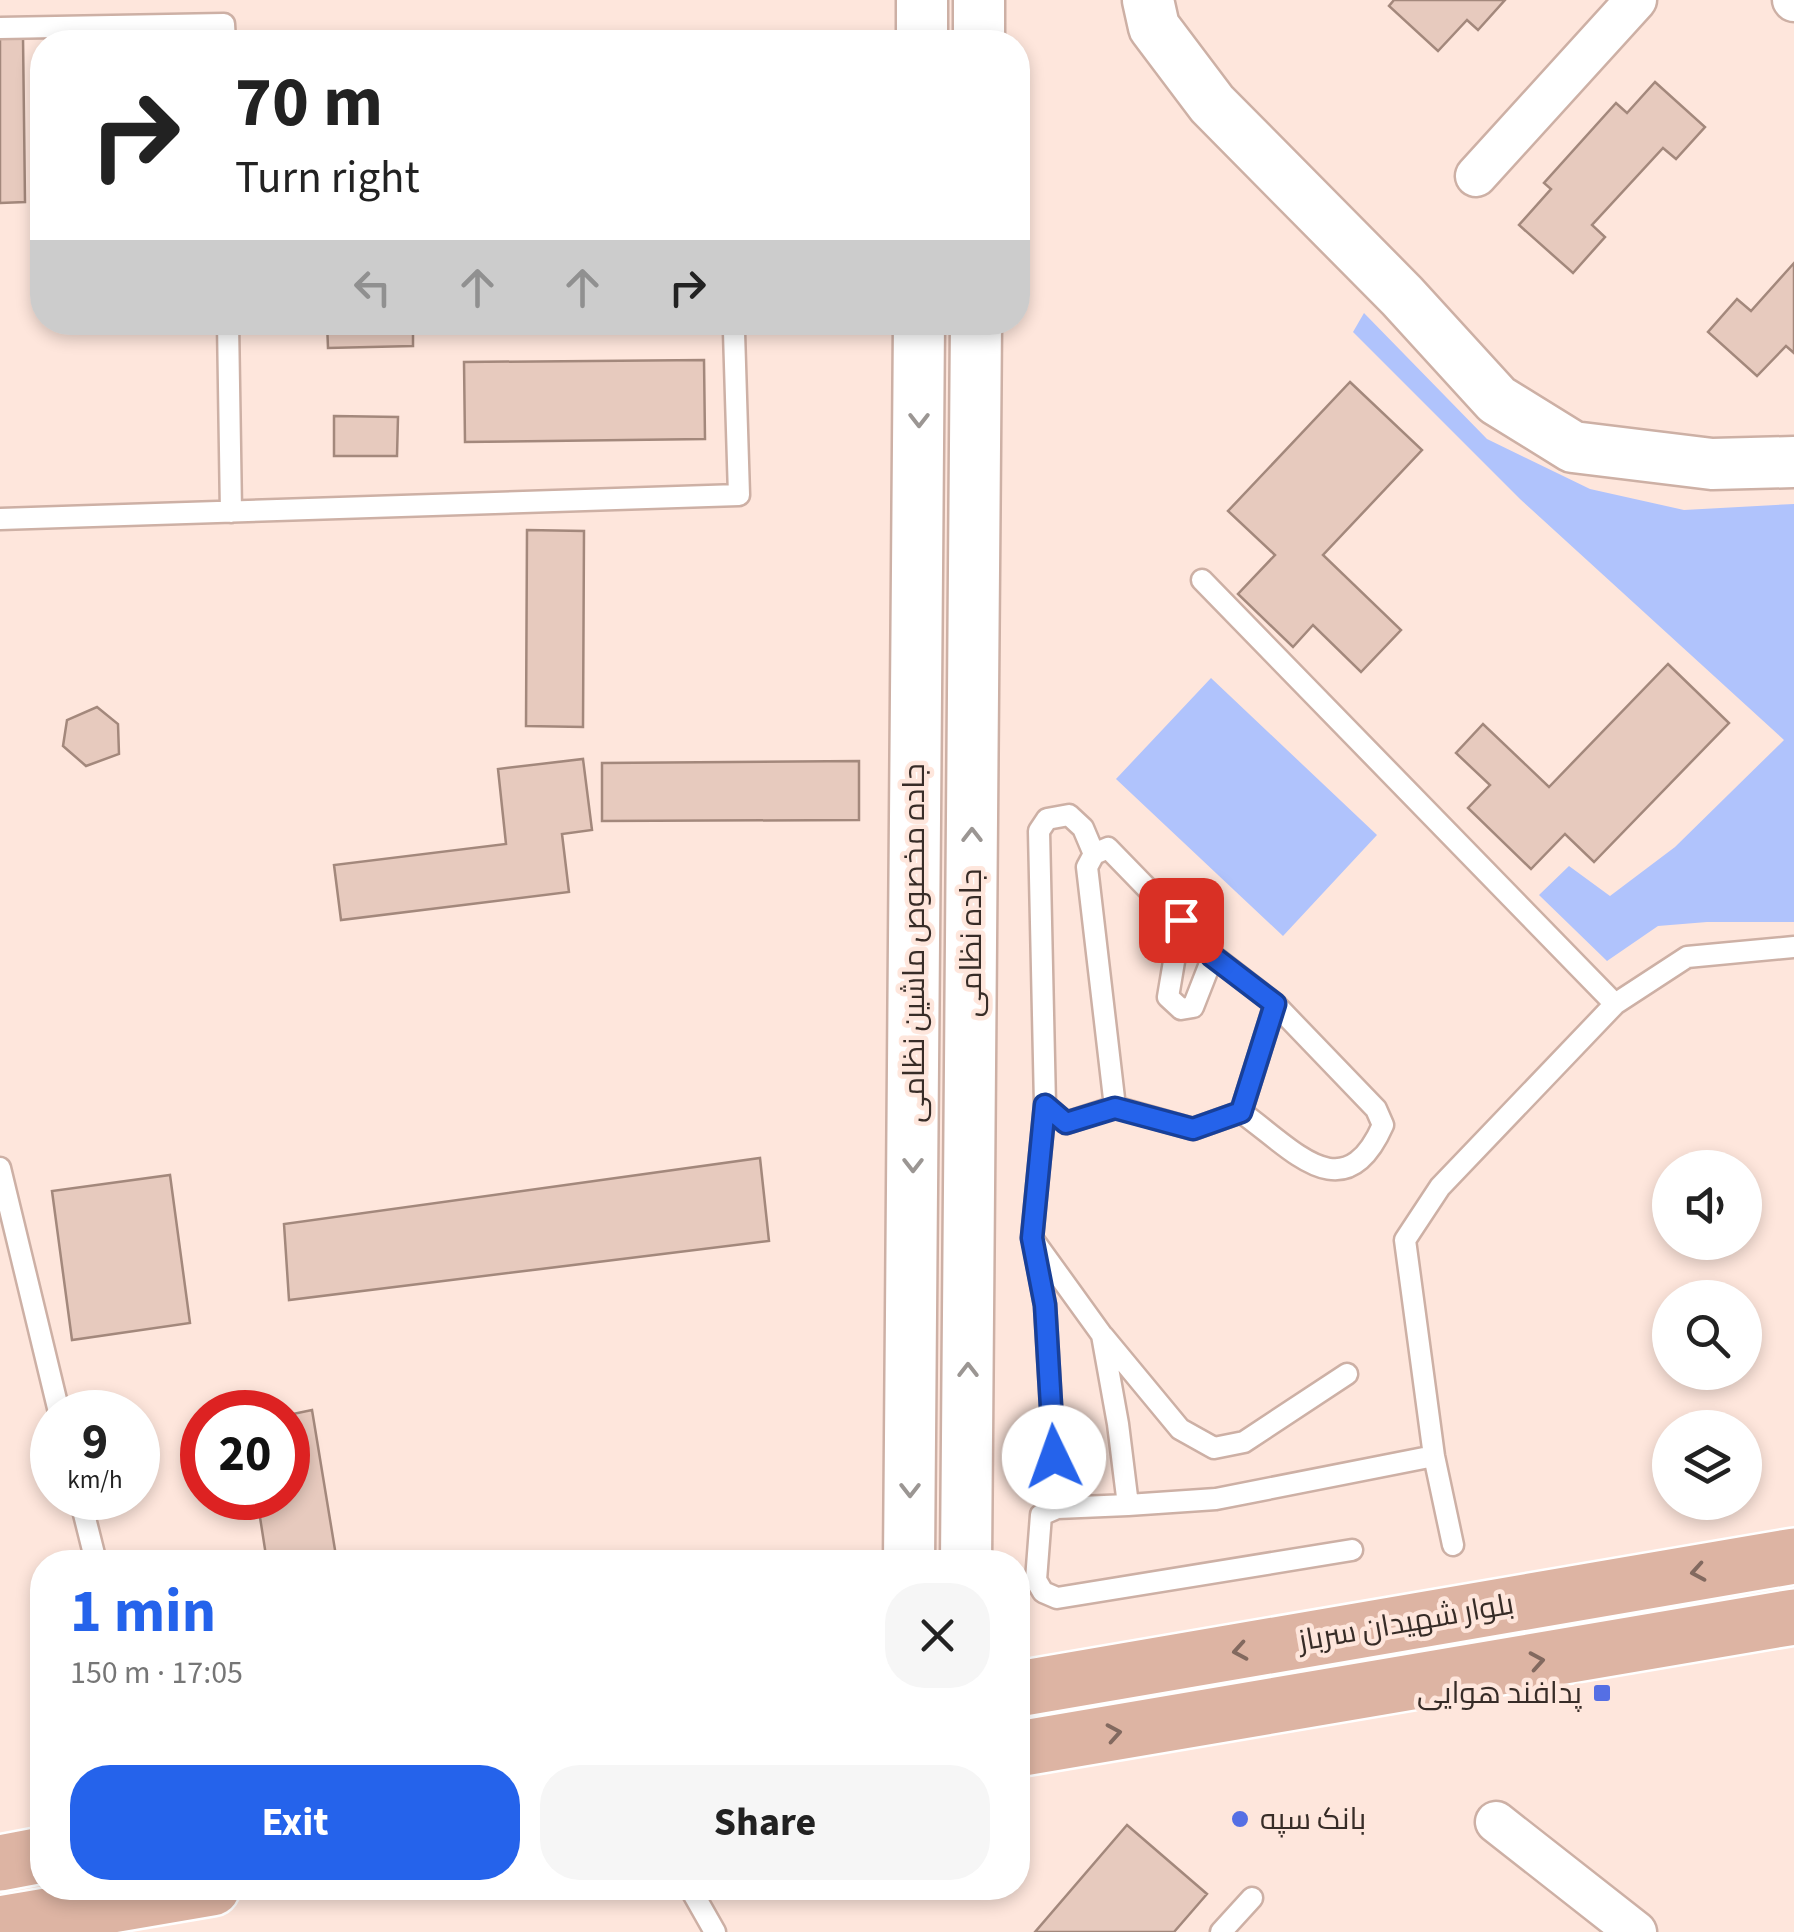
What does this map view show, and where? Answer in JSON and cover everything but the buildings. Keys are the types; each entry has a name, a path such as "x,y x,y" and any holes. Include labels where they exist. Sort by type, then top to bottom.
{"main road":[{"name":"بلوار شهیدان سرباز","path":"1030,1686 1794,1556"},
{"name":"بلوار شهیدان سرباز","path":"1030,1748 1794,1617"},
{"path":"0,1863 30,1858"},
{"path":"0,1924 141,1900"}],"street":[{"path":"922,0 922,30"},
{"path":"979,0 979,30"},
{"path":"1148,0 1154,27 1212,104 1402,296 1498,400 1573,447 1712,464 1794,462"},
{"path":"1476,176 1636,0"},
{"name":"جاده مخصوص ماشین نظامی","path":"909,1550 920,335"},
{"name":"جاده نظامی","path":"966,1550 976,335"},
{"path":"1496,1822 1636,1932"}],"lane":[{"path":"0,28 224,24 224,30"},
{"path":"228,335 231,512"},
{"path":"0,519 739,495 734,335"},
{"path":"1202,580 1614,1004"},
{"path":"1056,1508 1045,1305 1032,1238 1045,1105 1039,831 1047,819 1070,816 1083,828 1094,854"},
{"path":"1115,1108 1087,866 1094,854 1108,848 1212,956 1275,1004 1376,1109 1383,1126 1373,1147 1354,1168 1330,1172 1241,1112"},
{"path":"1181,920 1168,997 1181,1009 1193,1007 1212,956"},
{"path":"1453,1545 1434,1456 1406,1240 1440,1187 1614,1004 1687,958 1794,947"},
{"path":"1241,1112 1275,1004"},
{"path":"1045,1105 1066,1123 1115,1108 1193,1129 1241,1112"},
{"path":"0,1168 54,1390"},
{"path":"1032,1238 1102,1335 1180,1429 1214,1448 1244,1442 1347,1374"},
{"path":"1102,1335 1128,1506"},
{"path":"1352,1550 1057,1598 1043,1592 1036,1580 1041,1515 1056,1508 1216,1500 1434,1456"},
{"path":"86,1520 93,1550"},
{"path":"1221,1932 1252,1898"},
{"path":"697,1900 715,1932"}],"shaded area":[{"path":"1364,313 1487,439 1590,489 1684,510 1794,504 1794,922 1658,926 1607,961 1539,895 1569,866 1610,896 1675,847 1784,740 1520,499 1353,332"},
{"path":"1211,678 1377,835 1283,936 1116,779"}],"place":[{"name":"پدافند هوایی","path":"1602,1693"},
{"name":"بانک سپه","path":"1240,1819"}],"route":[{"path":"1054,1457 1045,1305 1032,1238 1045,1105 1066,1123 1115,1108 1193,1129 1241,1112 1275,1004 1212,956 1181,920"}]}
